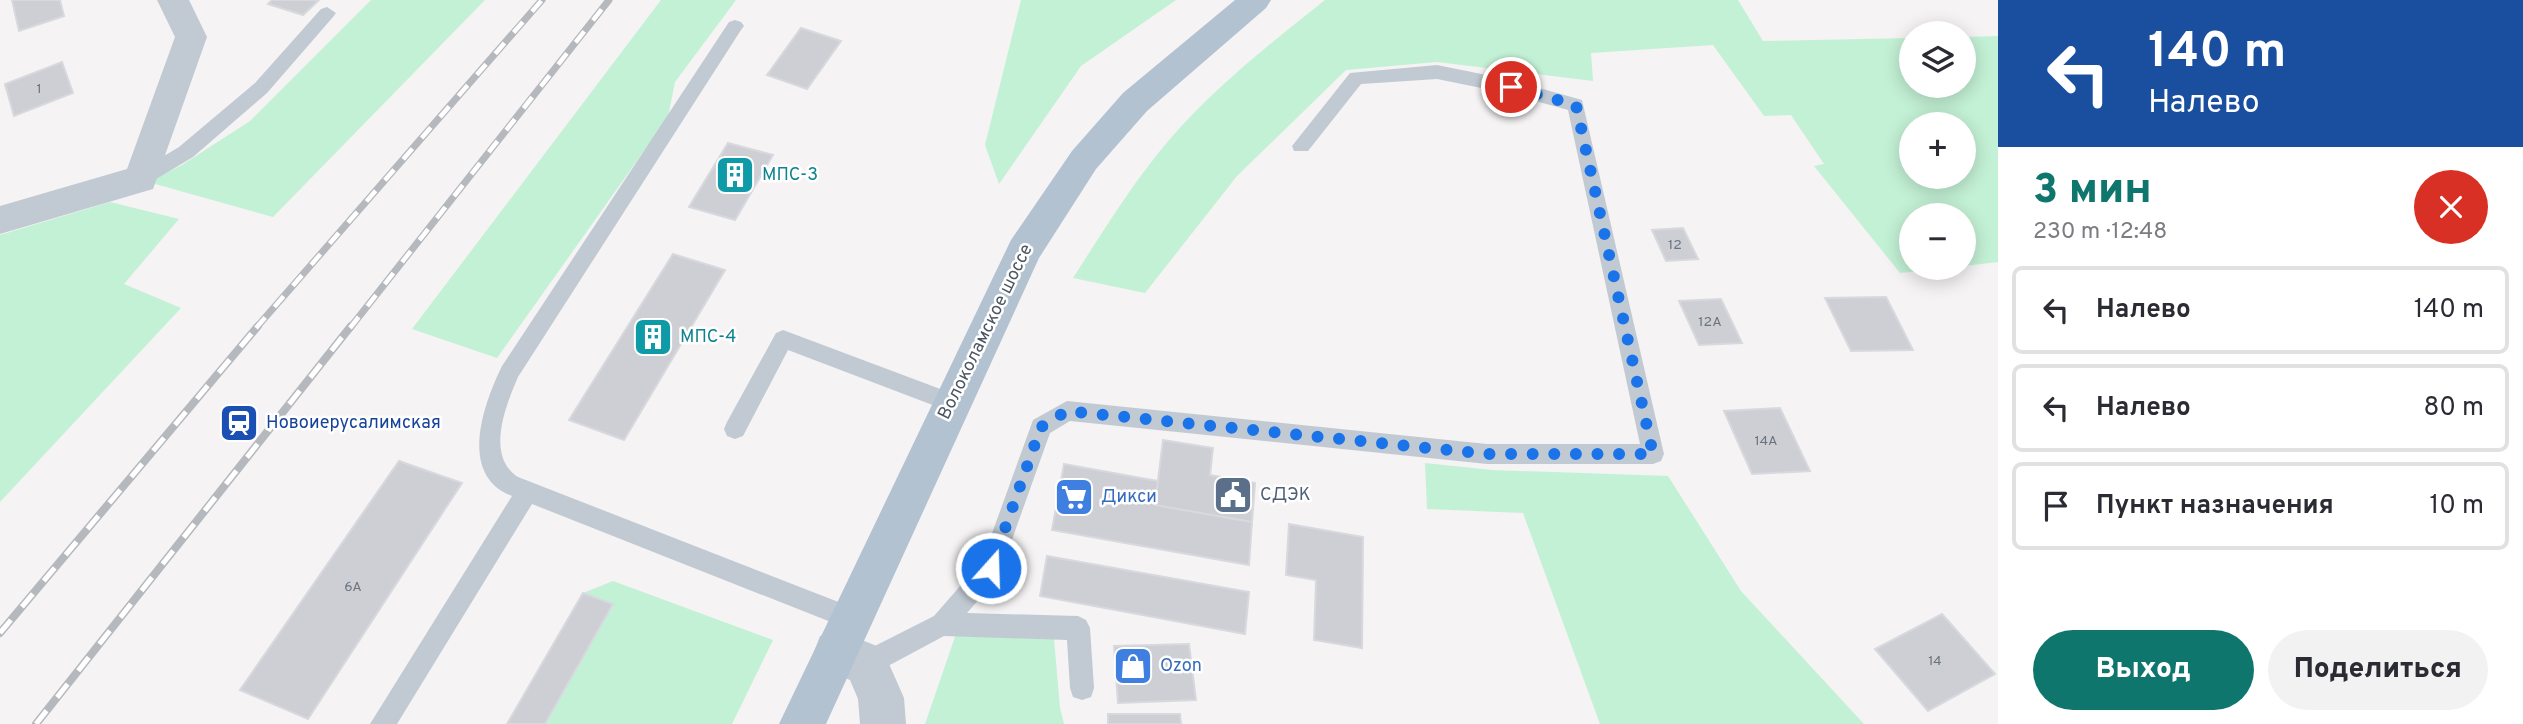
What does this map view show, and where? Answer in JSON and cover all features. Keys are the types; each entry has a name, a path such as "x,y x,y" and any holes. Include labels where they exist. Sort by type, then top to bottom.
{"main road":[{"name":"Волоколамское шоссе","path":"802,724 851,644 951,403 1024,250 1084,160 1135,102 1255,0"}],"street":[{"path":"0,220 141,179 191,37 173,0"},
{"path":"851,644 881,698 883,724"}],"lane":[{"path":"141,179 186,152 261,88 327,13"},
{"path":"735,26 509,372 493,408 489,436 494,463 506,482 686,555 851,644 942,624 1078,628 1082,688"},
{"path":"942,624 991,568 1041,427 1067,411 1487,454 1653,454 1576,105 1511,87 1437,72 1356,78 1301,146"},
{"path":"735,429 783,339 951,403"},
{"path":"383,724 527,491"}],"green space":[{"path":"371,0 485,0 273,217 148,182 182,165 250,121"},
{"path":"661,0 736,0 675,82 668,117 497,358 412,329"},
{"path":"1021,0 1176,0 1081,66 999,184 985,145"},
{"path":"1325,0 1738,0 1763,41 1899,38 1899,98 1976,98 1976,37 1998,36 1998,262 1976,265 1976,203 1899,203 1899,272 1814,166 1824,164 1791,115 1764,116 1713,45 1591,53 1593,81 1437,62 1346,70 1237,176 1145,293 1073,278 1156,155 1225,83"},
{"path":"110,202 179,219 124,284 181,308 0,502 0,235"},
{"path":"1425,463 1492,470 1668,476 1741,591 1864,724 1600,724 1523,513 1427,509"},
{"path":"613,581 773,640 732,724 545,724 612,604 583,593"},
{"path":"956,634 1054,639 1060,708 1064,724 925,724"}],"building":[{"path":"12,0 60,0 64,16 19,31"},
{"path":"272,0 319,0 303,15 268,4"},
{"path":"801,28 841,41 807,89 767,75"},
{"path":"62,62 73,93 14,116 5,84"},
{"name":"МПС-3","path":"728,143 773,155 735,220 689,207"},
{"path":"1683,228 1698,259 1666,261 1652,230"},
{"name":"МПС-4","path":"673,254 725,270 624,440 569,420"},
{"path":"1886,297 1913,350 1851,351 1825,298"},
{"path":"1721,299 1742,343 1699,345 1679,301"},
{"path":"1780,408 1810,471 1752,474 1724,411"},
{"path":"1163,440 1213,448 1210,475 1255,483 1252,522 1155,505"},
{"name":"Новоиерусалимская","path":"399,461 462,483 308,719 240,690"},
{"path":"1064,464 1158,481 1155,505 1252,522 1249,565 1052,530"},
{"path":"1289,524 1363,537 1362,648 1314,640 1316,580 1286,575"},
{"path":"1047,556 1249,592 1245,634 1040,596"},
{"path":"583,593 613,604 545,724 507,724"},
{"path":"1942,614 1995,674 1928,711 1875,649"},
{"path":"1189,644 1196,700 1118,703 1114,646"},
{"path":"1108,714 1180,714 1181,724 1108,724"}],"railway":[{"path":"256,328 542,0"},
{"path":"350,328 609,0"},
{"path":"0,633 258,326"},
{"path":"36,724 351,326"}],"place":[{"name":"МПС-3","path":"735,175"},
{"name":"МПС-4","path":"653,337"},
{"name":"Новоиерусалимская","path":"239,423"},
{"name":"СДЭК","path":"1233,495"},
{"name":"Дикси","path":"1074,497"},
{"name":"Ozon","path":"1133,666"}],"route":[{"path":"991,568 1041,427 1067,411 1487,454 1653,454 1576,105 1511,87"}]}
